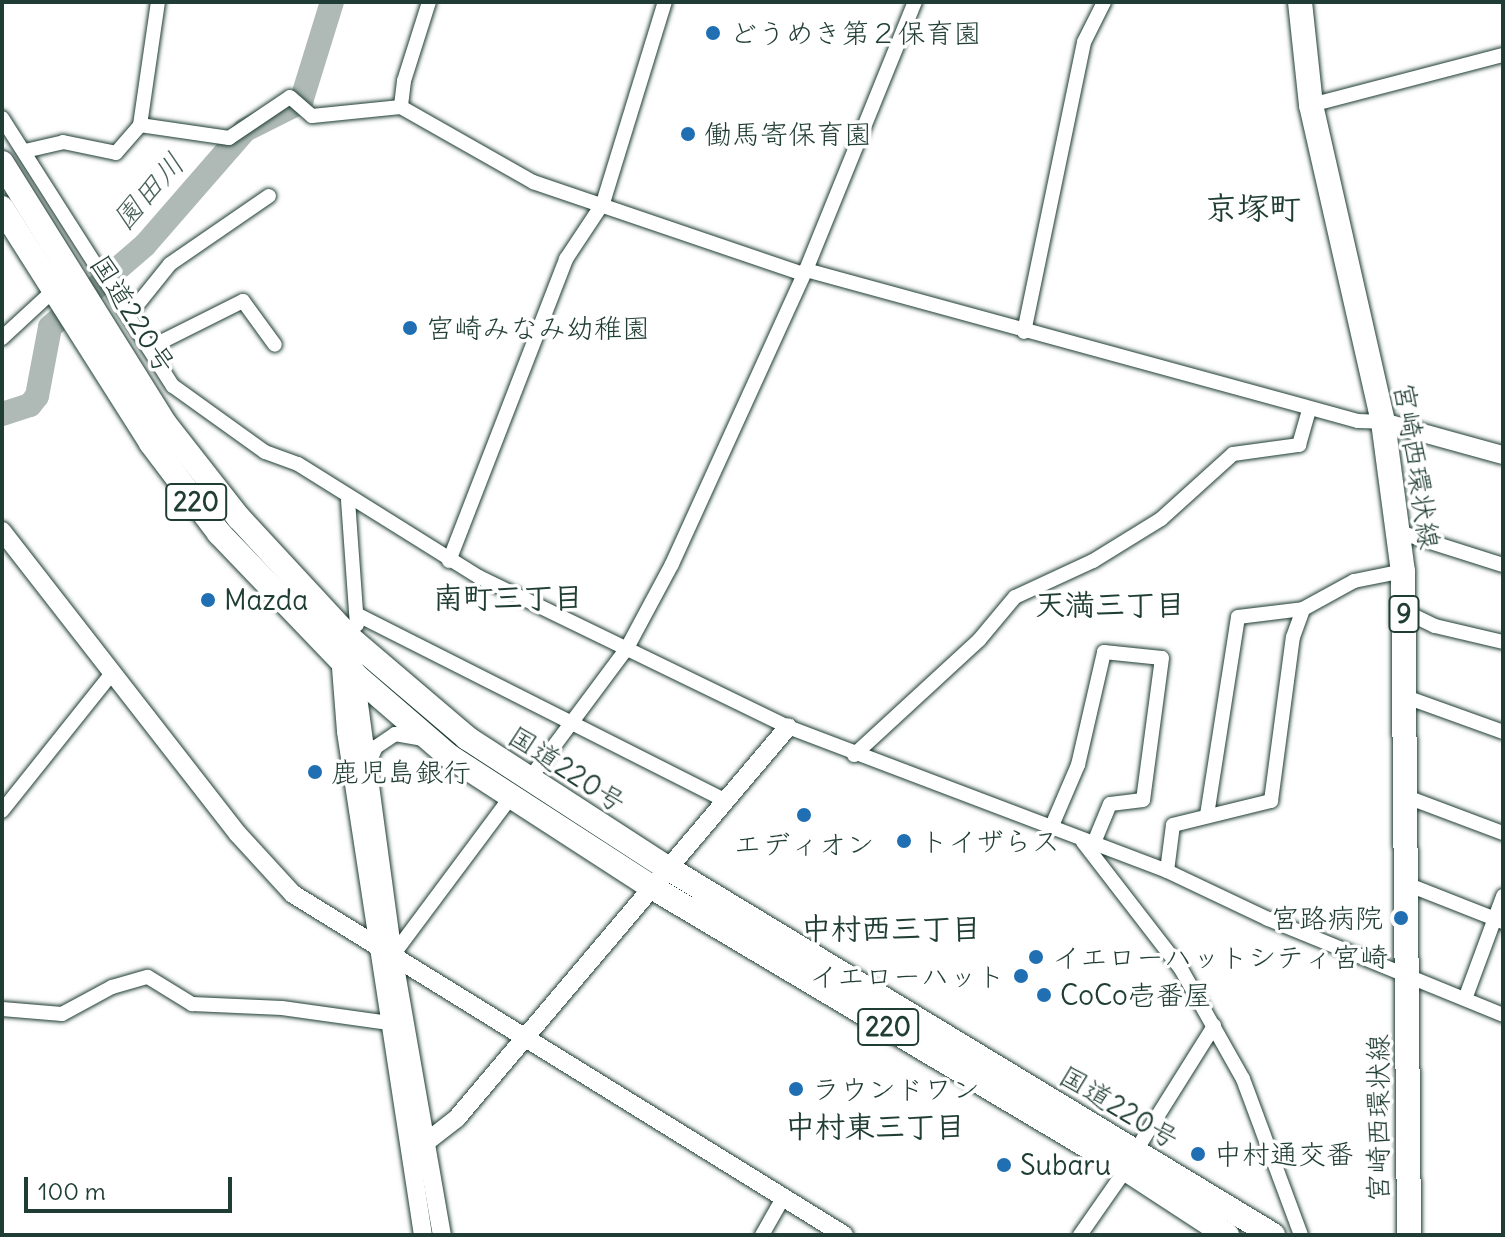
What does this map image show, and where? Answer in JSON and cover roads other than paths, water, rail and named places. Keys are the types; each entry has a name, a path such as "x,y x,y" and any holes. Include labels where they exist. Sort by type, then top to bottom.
{"main road":[{"name":"宮崎西環状線","path":"1300,2 1311,105 1383,422 1403,571 1409,885 1409,1235"},
{"name":"国道220号","path":"2,163 80,265 100,318 184,449 348,658 528,781 1130,1160 1227,1235"},
{"name":"国道220号","path":"2,208 151,443 219,533 432,742 510,798 650,886 1130,1160 1273,1235"}],"street":[{"path":"25,151 63,142 116,153 140,125 158,2"},
{"path":"401,107 404,81 429,2"},
{"path":"449,561 554,287 602,205 665,2"},
{"path":"528,781 627,648 672,564 804,272 915,2"},
{"path":"1024,332 1084,42 1104,2"},
{"path":"1311,105 1503,55"},
{"path":"140,125 229,138 290,97 312,116 401,107 533,182 804,272 1309,409 1383,422 1503,455"},
{"path":"2,118 25,151 80,265 116,298 173,386 225,428 265,452 298,464 348,500 449,561 788,727 1088,844 1167,871 1268,919 1503,1015"},
{"path":"129,315 170,264 269,196"},
{"path":"2,338 54,293"},
{"path":"149,348 243,301 275,345"},
{"path":"854,755 979,640 1015,597 1093,561 1161,519 1233,454 1299,445 1309,409"},
{"path":"348,500 360,616 348,658 386,952 429,1140 442,1235"},
{"path":"2,531 267,869 318,913 844,1235"},
{"path":"1399,532 1503,565"},
{"path":"1207,815 1238,617 1303,609 1354,581 1403,571"},
{"path":"1167,871 1173,825 1271,801 1293,637 1303,609"},
{"path":"1404,611 1435,626 1503,642"},
{"path":"360,616 723,799"},
{"path":"1051,828 1078,765 1104,652 1162,658 1143,800 1110,804 1088,844"},
{"path":"348,658 386,952 389,1023 423,1235"},
{"path":"2,811 113,672"},
{"path":"1406,697 1503,732"},
{"path":"429,1140 457,1118 723,799 788,727"},
{"path":"365,771 376,747 395,734 432,742"},
{"path":"1407,797 1503,833"},
{"path":"386,952 510,798"},
{"path":"1088,844 1181,969 1243,1079 1301,1235"},
{"path":"1409,885 1498,921"},
{"path":"1465,999 1498,921 1503,896"},
{"path":"2,1009 62,1014 112,987 148,977 192,1004 282,1008 389,1023"},
{"path":"1080,1235 1214,1026"},
{"path":"762,1235 783,1198"}],"waterway":[{"name":"園田川","path":"2,414 30,405 37,396 50,327 145,245 245,130 301,102 332,2"}],"place":[{"name":"どうめき第２保育園","path":"713,33"},
{"name":"働馬寄保育園","path":"688,134"},
{"name":"宮崎みなみ幼稚園","path":"410,328"},
{"name":"Mazda","path":"208,600"},
{"name":"鹿児島銀行","path":"315,772"},
{"name":"エディオン","path":"804,815"},
{"name":"トイザらス","path":"904,841"},
{"name":"宮路病院","path":"1401,918"},
{"name":"イエローハットシティ宮崎","path":"1036,957"},
{"name":"イエローハット","path":"1021,976"},
{"name":"CoCo壱番屋","path":"1044,995"},
{"name":"ラウンドワン","path":"796,1089"},
{"name":"中村通交番","path":"1198,1154"},
{"name":"Subaru","path":"1004,1165"}],"district":[{"name":"京塚町","path":"1253,208"},
{"name":"南町三丁目","path":"508,597"},
{"name":"天満三丁目","path":"1110,604"},
{"name":"中村西三丁目","path":"891,928"},
{"name":"中村東三丁目","path":"875,1126"}]}
